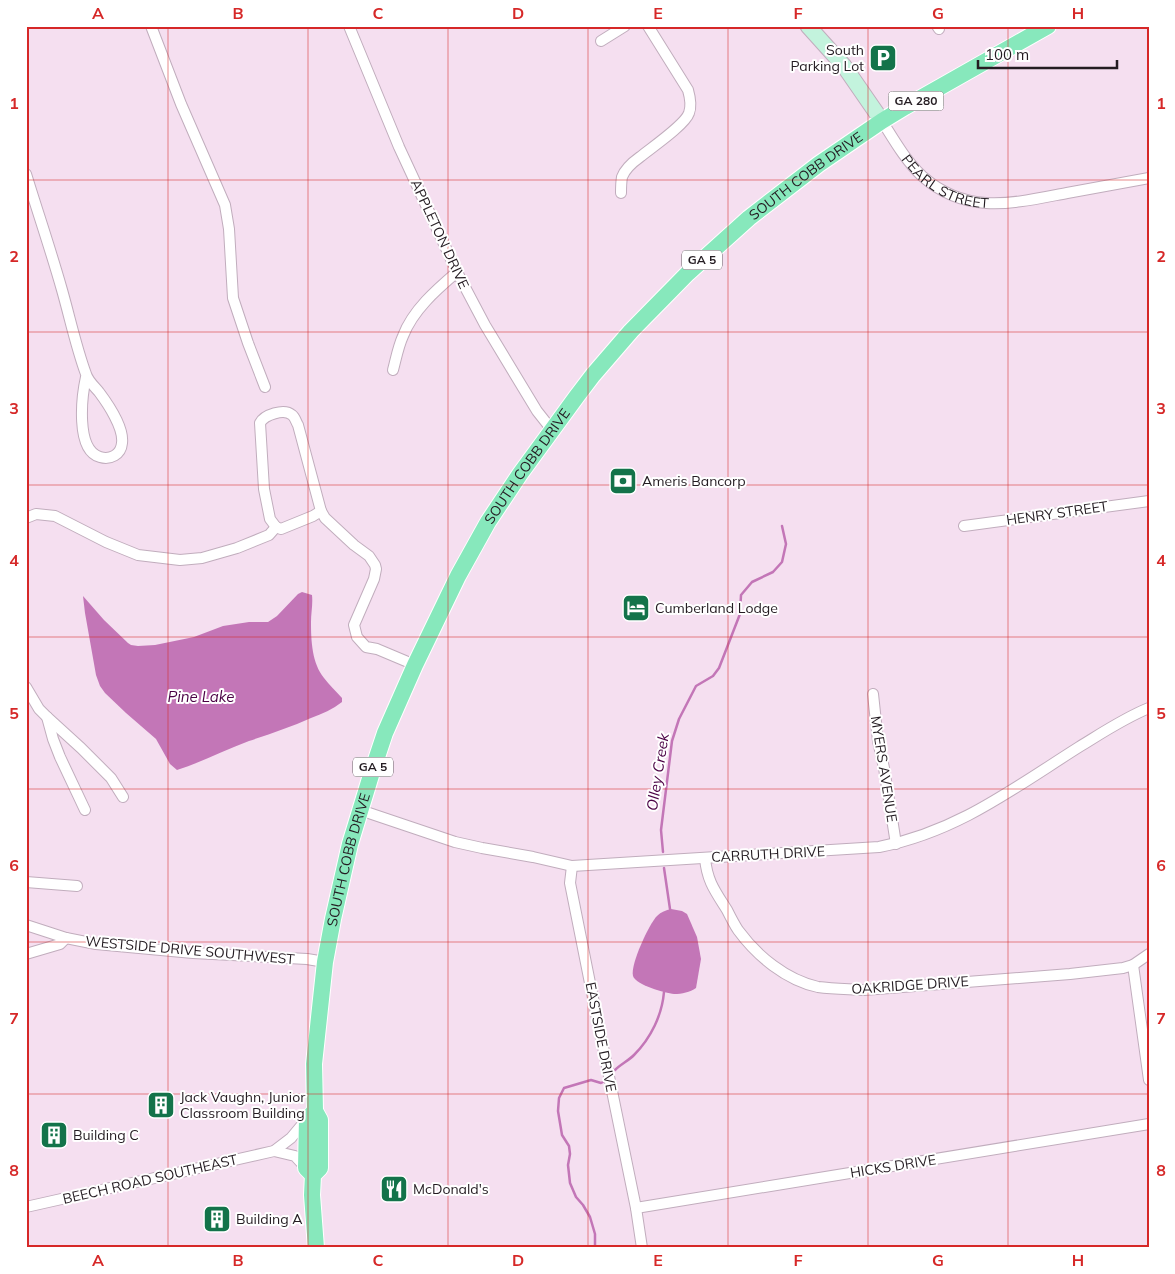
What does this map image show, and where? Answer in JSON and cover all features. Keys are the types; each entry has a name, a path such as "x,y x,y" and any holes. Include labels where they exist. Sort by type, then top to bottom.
{"main road":[{"name":"SOUTH COBB DRIVE","path":"316,1248 310,1171 320,1168 320,1120 311,1115 314,1064 325,962 343,874 360,810 385,733 458,576 488,522 518,476 610,355 659,301 748,218 819,164 882,121 1048,26"}],"street":[{"path":"151,26 181,104 224,205 229,229 233,298 265,387"},
{"name":"APPLETON DRIVE","path":"349,26 399,147 457,272 485,326 537,411 552,430"},
{"path":"601,41 625,26"},
{"path":"622,193 621,184 627,169 682,123 689,112 690,98 688,90 648,26"},
{"name":"PEARL STREET","path":"808,26 844,66 904,154 922,176 954,196 986,204 1013,203 1149,178"},
{"path":"26,174 86,377 101,394 120,427 122,444 115,456 108,458 96,456 84,438 82,411 86,377"},
{"path":"393,370 403,336 416,313 436,289 457,272"},
{"path":"321,511 280,529 273,525 264,489 260,432 260,423 268,415 287,412 293,415 298,426 321,511 325,518 369,556 374,565 376,570 374,579 354,625 358,637 366,647 415,665"},
{"name":"HENRY STREET","path":"964,526 1149,501"},
{"path":"26,518 36,514 55,516 106,542 138,555 180,560 202,558 238,548 269,535 276,527"},
{"path":"26,687 46,716 111,778 123,797"},
{"name":"MYERS AVENUE","path":"873,694 878,741 896,844"},
{"name":"CARRUTH DRIVE","path":"360,810 455,842 572,866 861,848 896,844 932,832 979,810 1109,728 1149,708"},
{"path":"46,716 60,757 85,810"},
{"name":"OAKRIDGE DRIVE","path":"705,858 708,878 738,930 773,965 791,977 816,986 833,989 864,990 1070,974 1123,968 1133,965 1149,954"},
{"name":"EASTSIDE DRIVE","path":"572,866 570,882 636,1208 642,1248"},
{"path":"26,882 77,886"},
{"name":"WESTSIDE DRIVE SOUTHWEST","path":"26,925 66,938 96,944 192,953 307,959 325,962"},
{"path":"26,954 60,944 66,938"},
{"path":"1133,965 1146,1046 1149,1080"},
{"name":"BEECH ROAD SOUTHEAST","path":"26,1207 274,1151 291,1138 311,1115"},
{"name":"HICKS DRIVE","path":"636,1208 1149,1124"},
{"path":"274,1151 295,1156 310,1171"}],"water":[{"name":"Pine Lake","path":"302,592 312,595 311,637 317,666 326,681 342,698 342,702 323,713 177,770 170,764 156,739 126,713 100,686 96,675 83,596 128,643 138,646 155,645 194,637 223,626 249,622 268,622"},
{"path":"671,909 687,914 697,937 701,959 696,988 689,992 677,994 651,988 639,982 633,976 634,963 649,927 659,915"}],"waterway":[{"name":"Olley Creek","path":"663,852 661,830 672,741 679,719 696,686 713,676 719,668 740,614 741,595 752,582 773,572 782,562 786,544 782,526"},
{"name":"Olley Creek","path":"664,868 670,909"},
{"name":"Olley Creek","path":"615,1070 634,1055 646,1041 658,1018 664,992"},
{"name":"Olley Creek","path":"595,1248 595,1234 590,1217 576,1197 570,1183 568,1165 569,1146 562,1135 558,1111 559,1098 564,1088 591,1080 603,1082"}],"place":[{"name":"South Parking Lot","path":"883,58"},
{"name":"Ameris Bancorp","path":"623,481"},
{"name":"Cumberland Lodge","path":"636,608"},
{"name":"Jack Vaughn, Junior Classroom Building","path":"161,1105"},
{"name":"Building C","path":"54,1135"},
{"name":"McDonald's","path":"394,1189"},
{"name":"Building A","path":"217,1219"}]}
